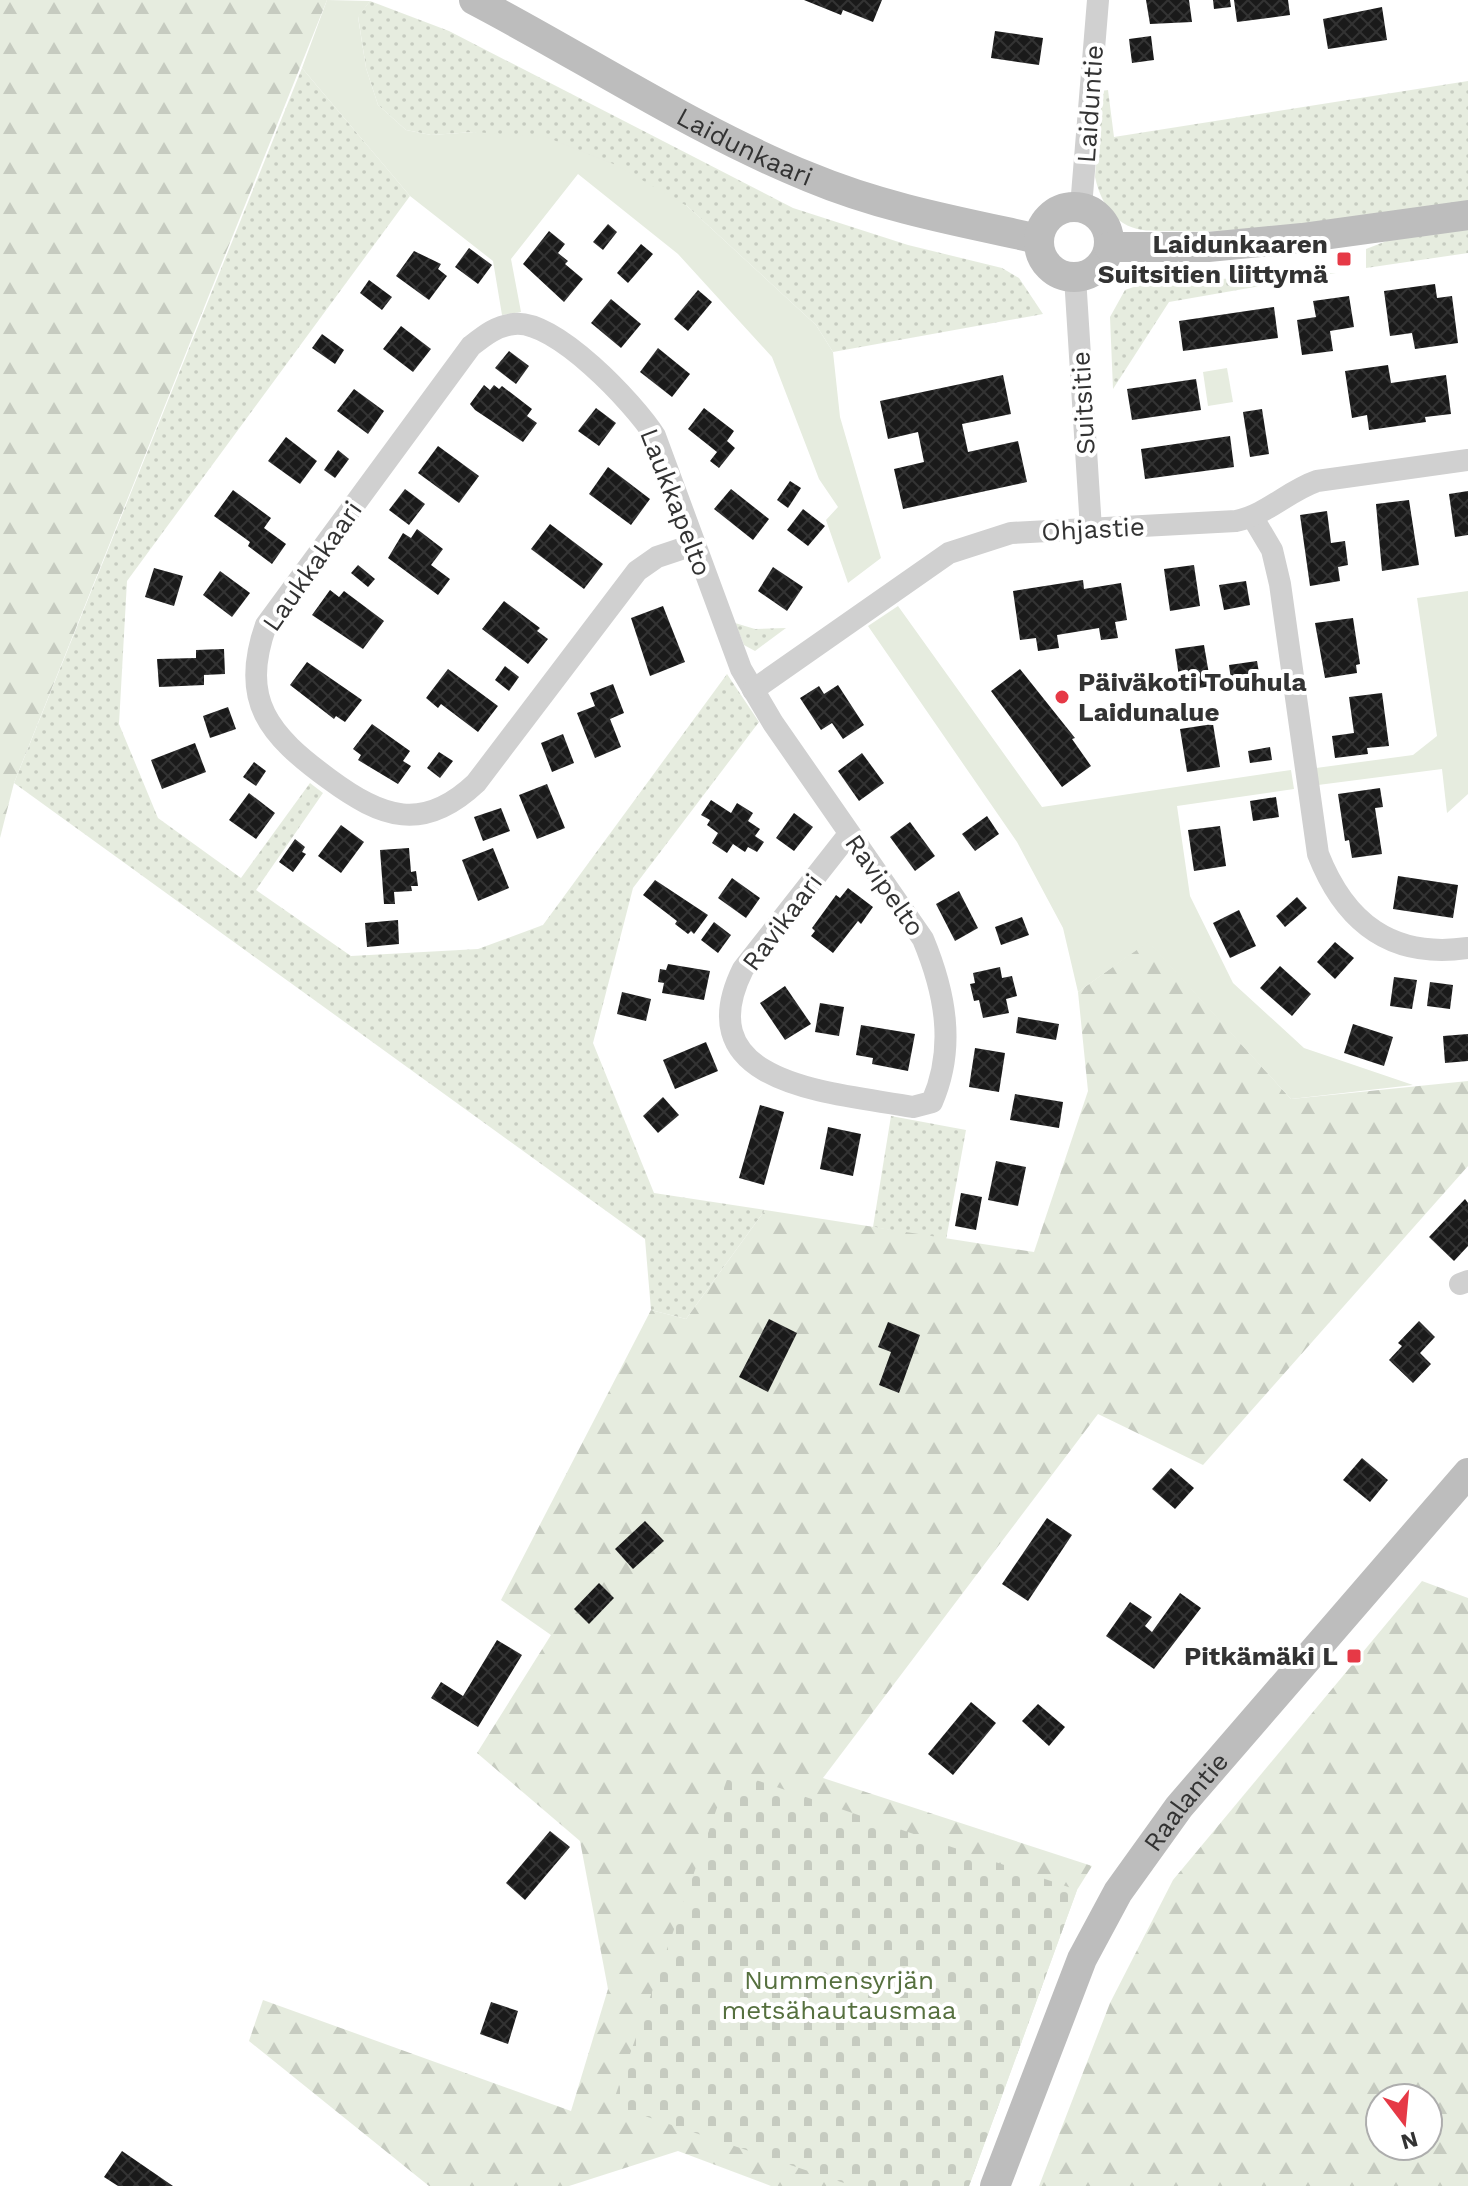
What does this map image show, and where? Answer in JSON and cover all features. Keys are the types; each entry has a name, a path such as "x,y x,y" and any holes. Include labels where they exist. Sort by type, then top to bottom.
{"street":[{"name":"Laidunkaari","path":"474,0 748,149 808,177 902,209 1039,239"},
{"name":"Laiduntie","path":"1081,207 1098,0"},
{"path":"1081,207 1100,217 1109,236 1109,247 1094,271 1075,277 1053,270 1045,262 1039,239 1041,229 1053,214 1081,207"},
{"path":"1109,247 1208,247 1302,238 1468,215"},
{"name":"Suitsitie","path":"1075,277 1091,529"},
{"name":"Laukkakaari","path":"517,323 491,330 471,346 266,625 256,651 254,673 265,719 278,739 365,806 388,814 435,811 457,800 476,783 637,571 657,557 693,545"},
{"name":"Laukkapelto","path":"517,323 543,329 610,382 637,409 655,436 733,652 753,690"},
{"path":"1468,460 1317,481 1295,489 1253,518 1272,550 1280,584 1318,854 1331,888 1351,913 1374,932 1396,943 1422,950 1468,948"},
{"name":"Ohjastie","path":"753,690 949,553 1011,533 1253,518"},
{"name":"Ravipelto","path":"753,690 923,939 937,973 945,1013 946,1049 941,1081 932,1102"},
{"name":"Ravikaari","path":"849,834 743,969 731,1010 733,1031 743,1053 755,1065 786,1083 913,1107 932,1102"},
{"name":"Raalantie","path":"995,2186 1082,1959 1126,1880 1221,1756 1468,1473"}],"green space":[{"path":"0,0 327,0 14,783 0,838"},
{"path":"327,0 370,1 358,17 366,68 378,105 406,130 431,135 474,132 546,137 616,165 687,206 816,325 833,352 840,417 881,558 848,583 826,520 838,507 819,479 772,357 678,254 578,174 511,259 521,312 502,315 493,261 410,196 302,68"},
{"path":"370,1 449,31 793,208 908,245 1002,268 1019,278 1043,314 833,352 816,325 687,206 474,132 431,135 406,130 378,105 366,68 358,16"},
{"path":"302,68 410,196 127,581 119,724 158,818 241,878 310,783 323,793 256,890 351,956 478,949 543,925 727,674 759,722 633,888 593,1043 654,1193 765,1210 686,1319 651,1310 645,1239 14,783"},
{"path":"1468,81 1468,203 1286,228 1213,232 1149,231 1129,226 1112,214 1104,203 1095,177 1101,91 1108,90 1114,137"},
{"path":"1468,224 1468,253 1366,268 1366,249 1410,232"},
{"path":"1336,273 1169,302 1113,389 1110,317 1125,290 1145,283"},
{"path":"1227,368 1233,402 1208,406 1203,372"},
{"path":"1468,591 1468,794 1447,813 1442,769 1318,785 1316,768 1413,755 1437,736 1417,598"},
{"path":"898,606 1042,807 1291,770 1294,789 1177,806 1190,896 1233,983 1304,1048 1413,1085 1291,1099 1148,942 1078,992 1063,928 1017,842 868,626"},
{"path":"735,623 755,629 786,628 755,651 744,645"},
{"path":"1148,941 1291,1099 1468,1081 1468,1166 1203,1465 1098,1414 823,1778 1092,1866 1077,1890 969,2186 771,2186 678,2151 569,2186 429,2186 249,2041 263,2000 571,2111 608,1989 580,1841 477,1753 551,1635 501,1600 651,1310 686,1319 765,1210 1034,1252 1088,1091 1078,992"},
{"path":"891,1116 966,1130 946,1240 873,1227"},
{"path":"1422,1581 1468,1598 1468,2186 1039,2186 1110,2003 1173,1880"},
{"name":"Nummensyrjän metsähautausmaa","path":"730,1771 1077,1890 969,2186 853,2186 612,2105"}],"building":[{"path":"804,0 882,0 873,22 843,10 841,15"},
{"path":"1146,0 1189,0 1192,22 1150,24"},
{"path":"1213,0 1230,0 1231,7 1214,9"},
{"path":"1234,0 1288,0 1290,15 1237,22"},
{"path":"1382,7 1387,40 1328,49 1323,19"},
{"path":"995,31 1043,38 1039,65 991,58"},
{"path":"1151,36 1154,60 1132,63 1129,39"},
{"path":"608,224 617,232 603,250 593,242"},
{"path":"549,231 565,244 558,253 568,261 565,264 583,279 564,302 523,264"},
{"path":"641,244 653,254 628,283 617,273"},
{"path":"469,248 492,265 478,284 455,267"},
{"path":"414,251 441,264 438,269 447,276 429,300 396,276"},
{"path":"369,280 392,297 382,310 360,293"},
{"path":"1435,284 1437,298 1452,296 1458,343 1415,349 1412,333 1390,336 1384,291"},
{"path":"698,290 712,302 688,331 674,319"},
{"path":"1349,296 1354,327 1330,331 1333,351 1302,355 1297,320 1316,317 1313,301"},
{"path":"611,299 641,324 621,348 591,323"},
{"path":"1274,307 1278,338 1183,351 1179,321"},
{"path":"401,326 431,349 413,372 383,349"},
{"path":"322,334 344,350 335,364 312,348"},
{"path":"658,348 690,374 672,397 640,372"},
{"path":"509,351 529,366 516,384 495,368"},
{"path":"1388,365 1391,383 1446,375 1451,414 1425,417 1426,422 1369,430 1367,415 1352,418 1345,371"},
{"path":"1003,375 1011,414 962,424 968,452 1018,441 1027,482 903,509 894,469 924,462 918,432 888,439 880,401"},
{"path":"1196,379 1201,410 1132,420 1127,389"},
{"path":"484,385 490,390 494,385 499,389 502,386 532,409 527,416 537,423 523,442 470,404"},
{"path":"354,389 384,411 368,434 337,411"},
{"path":"596,408 616,423 599,446 578,431"},
{"path":"704,408 734,431 727,441 735,448 719,468 710,461 717,452 688,429"},
{"path":"1262,409 1269,454 1250,457 1243,412"},
{"path":"1230,436 1234,467 1145,479 1141,449"},
{"path":"286,437 317,461 300,484 268,461"},
{"path":"438,446 479,476 459,503 418,473"},
{"path":"338,450 349,459 335,478 324,470"},
{"path":"608,467 650,499 631,525 589,494"},
{"path":"790,481 801,488 788,508 777,500"},
{"path":"405,489 425,504 409,525 389,510"},
{"path":"731,489 769,519 753,540 714,509"},
{"path":"233,490 271,518 264,528 286,544 272,564 248,546 250,542 214,516"},
{"path":"1468,491 1468,535 1455,537 1449,494"},
{"path":"1409,500 1419,565 1382,571 1376,504"},
{"path":"803,509 825,526 808,546 787,530"},
{"path":"1327,511 1331,543 1345,541 1348,565 1338,567 1340,581 1310,586 1300,515"},
{"path":"550,524 603,564 584,589 531,549"},
{"path":"417,529 443,549 431,565 450,579 438,595 388,558 403,533 411,538"},
{"path":"358,565 375,579 368,587 351,573"},
{"path":"1194,565 1200,606 1170,611 1164,569"},
{"path":"773,567 803,587 787,611 758,591"},
{"path":"154,568 183,576 174,606 145,597"},
{"path":"220,571 250,593 232,617 203,595"},
{"path":"1083,580 1084,589 1121,583 1127,620 1115,622 1118,638 1101,640 1099,628 1057,635 1059,648 1038,651 1036,638 1020,640 1013,591"},
{"path":"1246,581 1250,605 1224,610 1219,585"},
{"path":"330,590 339,597 344,591 384,621 363,649 312,615"},
{"path":"504,601 540,628 537,631 548,639 528,664 482,629"},
{"path":"663,606 685,662 650,676 631,618"},
{"path":"1353,618 1360,664 1356,665 1357,673 1325,678 1315,623"},
{"path":"1204,645 1211,686 1181,691 1175,649"},
{"path":"224,649 225,674 204,675 204,685 159,687 157,659 196,658 196,650"},
{"path":"1257,661 1261,684 1232,688 1229,665"},
{"path":"307,662 362,700 345,722 336,716 334,719 290,685"},
{"path":"505,666 519,677 509,691 495,680"},
{"path":"448,669 498,706 478,732 441,704 438,708 426,698"},
{"path":"1020,669 1075,738 1072,739 1091,766 1062,787 991,691"},
{"path":"613,684 624,713 610,719 621,747 595,758 577,713 595,706 590,693"},
{"path":"838,685 864,725 843,739 832,723 821,730 800,698 819,686 824,694"},
{"path":"1382,693 1389,746 1367,748 1368,754 1335,758 1332,736 1354,733 1349,697"},
{"path":"228,707 236,729 210,738 203,716"},
{"path":"372,724 410,751 403,761 411,766 398,784 358,760 361,755 353,749"},
{"path":"1213,724 1220,767 1187,772 1180,729"},
{"path":"563,734 574,763 552,772 541,743"},
{"path":"195,743 206,772 162,789 151,760"},
{"path":"1270,747 1272,760 1250,763 1248,751"},
{"path":"439,752 453,761 440,778 427,768"},
{"path":"862,753 884,783 859,801 838,771"},
{"path":"254,762 266,771 256,786 243,777"},
{"path":"547,784 565,828 537,839 519,795"},
{"path":"1380,788 1383,807 1375,808 1382,854 1352,858 1349,840 1345,841 1338,794"},
{"path":"249,793 275,813 256,839 229,820"},
{"path":"1276,797 1279,817 1253,821 1250,801"},
{"path":"711,800 731,813 737,803 753,813 748,821 760,829 755,836 764,842 757,852 748,847 745,852 733,844 727,853 712,843 718,833 707,825 710,820 701,815"},
{"path":"501,808 510,831 483,841 474,817"},
{"path":"794,813 813,827 794,851 776,838"},
{"path":"987,816 999,834 975,851 962,834"},
{"path":"910,822 935,856 915,871 890,837"},
{"path":"341,825 364,842 341,873 318,856"},
{"path":"1220,826 1226,866 1194,871 1188,830"},
{"path":"295,839 305,847 302,852 306,854 293,872 279,862"},
{"path":"409,848 411,872 416,871 418,886 411,886 412,891 394,892 395,904 384,904 380,850"},
{"path":"493,848 509,888 478,901 462,860"},
{"path":"1398,876 1458,885 1453,918 1393,909"},
{"path":"732,878 760,898 746,918 718,898"},
{"path":"655,880 708,915 694,934 691,931 688,934 675,924 677,921 643,895"},
{"path":"848,888 873,907 833,953 811,936 815,931 812,928 836,895 840,898"},
{"path":"959,891 978,928 955,941 936,904"},
{"path":"1297,897 1307,908 1285,927 1276,916"},
{"path":"1239,910 1256,946 1230,958 1213,923"},
{"path":"1022,917 1029,935 1001,945 995,927"},
{"path":"398,920 399,944 367,947 365,923"},
{"path":"714,922 731,935 718,953 701,940"},
{"path":"1335,942 1354,958 1335,979 1317,962"},
{"path":"668,964 710,971 704,1000 662,993 664,983 658,982 660,969 666,970"},
{"path":"1280,966 1311,994 1292,1016 1260,988"},
{"path":"1000,967 1002,978 1012,976 1017,996 1006,999 1009,1013 983,1018 979,1000 974,1001 970,984 975,983 973,973"},
{"path":"1394,977 1417,980 1412,1009 1390,1006"},
{"path":"1430,982 1453,985 1450,1009 1427,1006"},
{"path":"785,986 811,1024 785,1040 760,1003"},
{"path":"622,992 651,999 646,1021 617,1014"},
{"path":"820,1003 844,1007 839,1036 815,1032"},
{"path":"1018,1017 1059,1024 1056,1040 1016,1033"},
{"path":"1353,1024 1393,1037 1384,1066 1344,1053"},
{"path":"861,1025 915,1034 908,1071 872,1064 873,1058 856,1055"},
{"path":"1468,1034 1468,1061 1445,1063 1443,1036"},
{"path":"706,1042 718,1071 675,1089 663,1060"},
{"path":"975,1048 1005,1053 999,1092 969,1087"},
{"path":"1015,1094 1063,1102 1059,1128 1010,1120"},
{"path":"663,1097 679,1115 658,1133 643,1116"},
{"path":"760,1105 784,1112 764,1185 739,1178"},
{"path":"828,1127 861,1134 853,1176 820,1169"},
{"path":"996,1161 1026,1167 1018,1206 988,1200"},
{"path":"961,1193 982,1197 976,1230 955,1226"},
{"path":"1465,1199 1468,1203 1468,1246 1454,1261 1429,1237"},
{"path":"769,1319 797,1333 768,1392 739,1377"},
{"path":"1419,1321 1435,1337 1420,1353 1431,1364 1413,1383 1389,1360 1402,1346 1398,1343"},
{"path":"888,1322 920,1335 899,1393 879,1385 891,1352 878,1347"},
{"path":"1362,1458 1388,1480 1370,1502 1343,1480"},
{"path":"1171,1468 1194,1488 1175,1509 1152,1489"},
{"path":"1047,1518 1072,1535 1028,1601 1002,1584"},
{"path":"645,1521 664,1541 633,1569 615,1549"},
{"path":"599,1583 614,1598 589,1624 574,1609"},
{"path":"1180,1593 1201,1608 1154,1669 1106,1636 1130,1602 1152,1617 1145,1626 1152,1632"},
{"path":"497,1640 522,1655 478,1727 431,1698 441,1682 463,1696"},
{"path":"971,1702 996,1723 953,1775 928,1754"},
{"path":"1038,1704 1065,1727 1049,1746 1022,1721"},
{"path":"550,1831 570,1847 525,1900 506,1883"},
{"path":"491,2002 518,2011 508,2044 480,2034"},
{"path":"122,2151 173,2186 118,2186 104,2177"}],"place":[{"name":"Laidunkaaren Suitsitien liittymä","path":"1344,259"},
{"name":"Päiväkoti Touhula Laidunalue","path":"1062,697"},
{"name":"Pitkämäki L","path":"1354,1656"}]}
